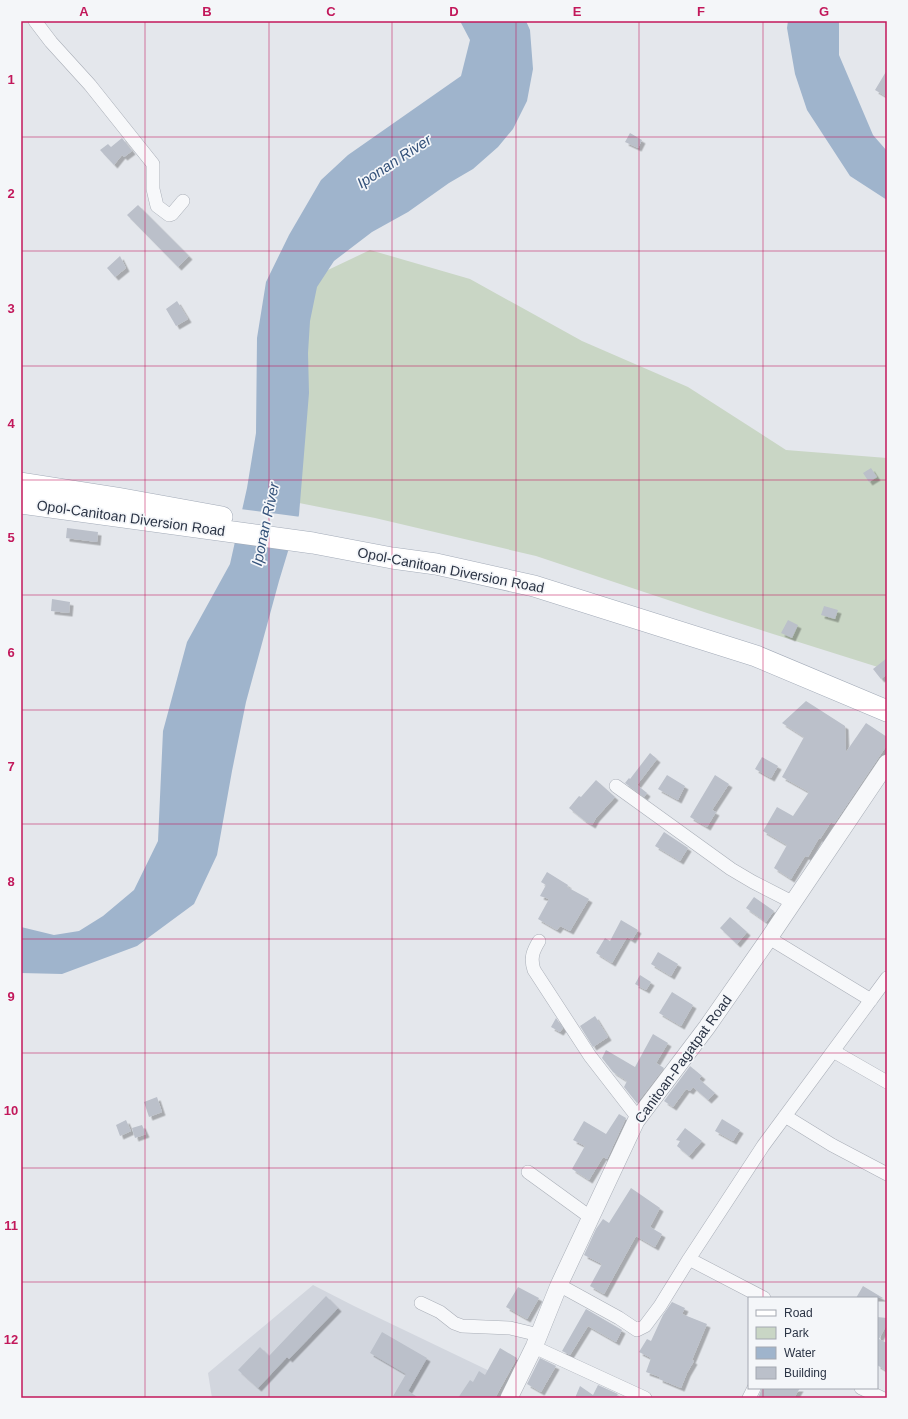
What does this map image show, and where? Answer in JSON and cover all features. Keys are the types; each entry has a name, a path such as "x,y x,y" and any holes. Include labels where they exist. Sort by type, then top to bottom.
{"main road":[{"name":"Opol-Canitoan Diversion Road","path":"21,483 117,498 286,539 392,558 436,564 534,586 756,656 887,711"},
{"name":"Opol-Canitoan Diversion Road","path":"21,503 227,525 252,522 286,539"}],"street":[{"path":"35,21 51,42 90,85 153,164 153,189 157,206 169,215 172,214 183,201"},
{"name":"Canitoan-Pagatpat Road","path":"509,1398 537,1341 559,1285 590,1217 638,1118 707,1027 770,938 887,763"},
{"path":"616,786 731,869 794,903"},
{"path":"770,938 871,1000"},
{"path":"539,941 532,952 531,962 534,970 590,1056 638,1118"},
{"path":"559,1285 619,1318 637,1330 645,1326 660,1306 688,1259 763,1146 887,978"},
{"path":"833,1051 887,1082"},
{"path":"785,1116 832,1145 887,1174"},
{"path":"528,1172 590,1217"},
{"path":"688,1259 762,1297"},
{"path":"422,1303 440,1312 454,1323 462,1326 510,1328 645,1398"},
{"path":"749,1398 754,1389"},
{"path":"863,1389 882,1398"}],"shaded area":[{"path":"313,1285 500,1376 485,1398 212,1398 208,1373"}],"green space":[{"path":"370,250 470,279 582,341 688,387 786,450 887,458 887,661 881,668 707,613 536,556 375,518 289,501 309,279"}],"water":[{"name":"Iponan River","path":"460,21 526,21 530,30 533,69 527,101 513,129 498,147 473,169 449,183 408,212 372,232 334,261 317,287 310,321 308,353 309,393 299,515 279,581 246,702 217,855 194,904 137,946 62,974 21,973 21,927 54,935 79,931 103,916 134,890 158,841 163,731 187,642 230,564 247,488 256,433 257,338 266,282 289,235 321,180 348,155 461,76 470,40"},
{"path":"788,21 839,21 839,55 873,135 887,151 887,200 850,176 807,110 795,74 787,28"}],"pier":[{"path":"240,509 301,517 291,548 233,540"}],"building":[{"path":"887,70 887,97 875,90"},
{"path":"630,133 642,140 638,148 625,142"},
{"path":"122,138 132,151 124,157 122,155 114,165 100,150 108,144 111,147"},
{"path":"138,205 189,256 178,267 127,215"},
{"path":"120,256 126,268 115,277 107,268"},
{"path":"177,301 188,319 176,326 166,309"},
{"path":"871,468 877,477 869,482 863,473"},
{"path":"67,528 98,532 97,542 66,538"},
{"path":"52,599 70,602 69,613 51,611"},
{"path":"824,606 838,610 835,619 821,615"},
{"path":"788,620 798,625 792,638 781,633"},
{"path":"887,658 887,674 881,679 873,669"},
{"path":"806,701 845,726 846,752 866,723 887,737 887,745 834,824 831,822 820,839 819,838 808,857 805,856 791,879 774,868 787,845 763,831 777,807 793,816 809,792 782,777 804,737 782,723"},
{"path":"650,753 657,759 637,785 647,793 644,797 625,783 629,778 630,779"},
{"path":"762,757 778,766 771,778 755,769"},
{"path":"667,775 685,786 678,800 658,789"},
{"path":"715,775 729,784 712,810 716,812 707,827 690,817"},
{"path":"596,780 615,797 596,818 592,825 569,808"},
{"path":"664,832 688,848 680,861 655,846"},
{"path":"547,872 568,885 567,887 589,899 570,931 560,926 557,930 538,919 549,899 540,896 546,885 541,882"},
{"path":"754,897 774,911 766,922 746,908"},
{"path":"730,917 747,932 737,944 720,928"},
{"path":"621,920 638,930 632,940 627,937 612,963 596,953 605,938 610,941"},
{"path":"658,952 678,964 671,976 651,964"},
{"path":"640,975 651,982 646,990 635,984"},
{"path":"672,992 693,1005 681,1026 659,1013"},
{"path":"595,1016 608,1037 593,1047 580,1026"},
{"path":"556,1018 563,1028 560,1032 551,1027"},
{"path":"653,1034 668,1043 656,1063 664,1068 637,1103 624,1087 627,1081 613,1072 602,1058 606,1050 635,1067"},
{"path":"690,1066 702,1076 699,1079 715,1093 708,1100 693,1087 690,1091 686,1089 673,1107 664,1101"},
{"path":"157,1097 162,1112 149,1117 144,1102"},
{"path":"619,1114 626,1118 607,1159 603,1157 589,1180 572,1169 585,1146 573,1140 584,1121 606,1134"},
{"path":"722,1119 740,1130 733,1141 715,1131"},
{"path":"126,1120 131,1131 120,1136 116,1125"},
{"path":"142,1125 146,1134 135,1138 132,1128"},
{"path":"685,1128 702,1141 689,1156 677,1146 680,1141 676,1140"},
{"path":"631,1188 660,1208 650,1227 662,1234 655,1247 636,1236 604,1294 590,1286 602,1264 584,1255 596,1229 603,1219 609,1223"},
{"path":"863,1286 883,1298 878,1297 857,1297"},
{"path":"518,1287 539,1298 527,1319 506,1307"},
{"path":"326,1296 338,1308 289,1359 287,1357 258,1388 238,1370 260,1347 269,1356"},
{"path":"672,1302 685,1308 682,1314 707,1324 692,1360 694,1361 681,1388 659,1379 660,1377 646,1372 651,1358 639,1352 647,1339 651,1341 663,1315"},
{"path":"586,1309 622,1330 616,1342 588,1326 570,1355 562,1351"},
{"path":"878,1317 887,1318 887,1324 879,1339 887,1343 887,1371 878,1366"},
{"path":"382,1332 427,1358 408,1391 419,1398 392,1398 406,1374 370,1353"},
{"path":"500,1348 517,1358 495,1398 458,1398 470,1380 473,1382 479,1371 485,1375"},
{"path":"540,1358 556,1366 541,1392 527,1384"},
{"path":"598,1385 618,1394 615,1398 575,1398 580,1386 593,1395"},
{"path":"762,1389 799,1389 794,1398 758,1398"}]}
